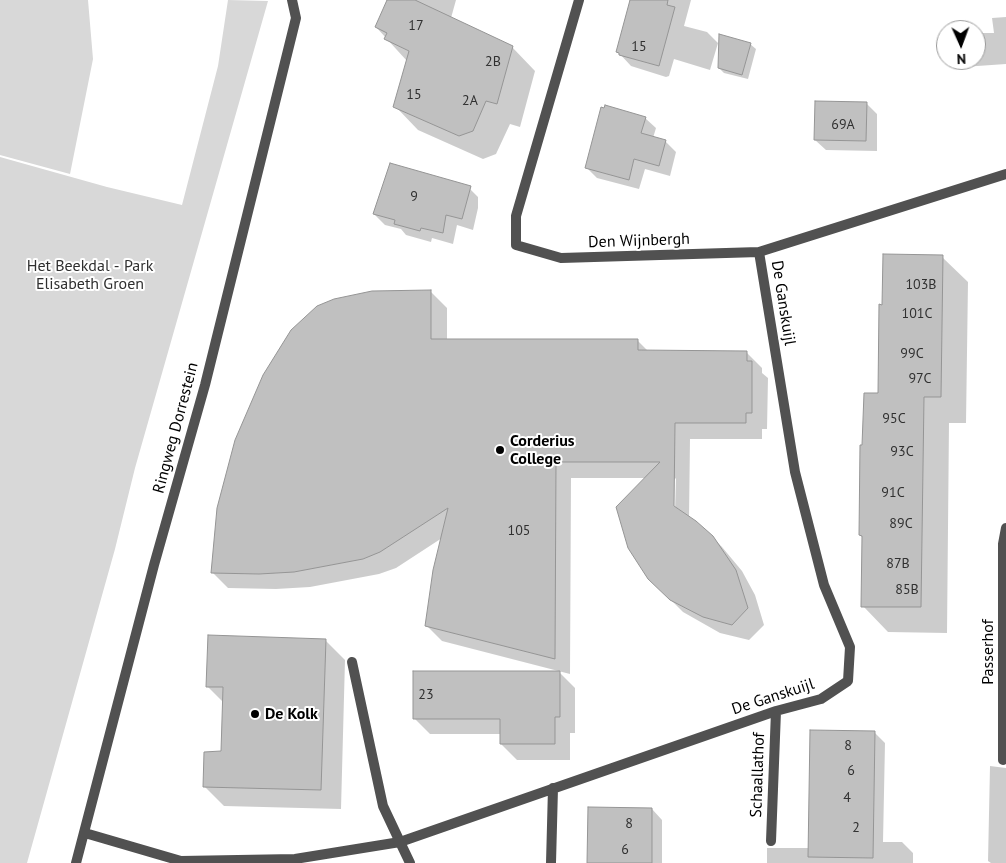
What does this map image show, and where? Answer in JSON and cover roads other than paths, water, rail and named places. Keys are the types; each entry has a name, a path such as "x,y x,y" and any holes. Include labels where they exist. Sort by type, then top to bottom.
{"street":[{"name":"Ringweg Dorrestein","path":"76,863 154,565 205,385 296,18 292,0"},
{"name":"Den Wijnbergh","path":"579,0 516,216 516,245 561,258 759,252 1006,174"},
{"name":"De Ganskuijl","path":"85,833 181,860 296,859 400,842 776,711 821,698 848,681 850,646 824,585 795,472 759,252"},
{"name":"Passerhof","path":"1003,760 1003,544 1006,528"},
{"path":"352,662 383,806 410,863"},
{"name":"Schaallathof","path":"771,841 776,711"},
{"path":"551,863 553,788"}],"place":[{"name":"Corderius College","path":"500,450"},
{"name":"De Kolk","path":"255,714"}],"park label":[{"name":"Het Beekdal - Park Elisabeth Groen","path":"90,275"}]}
